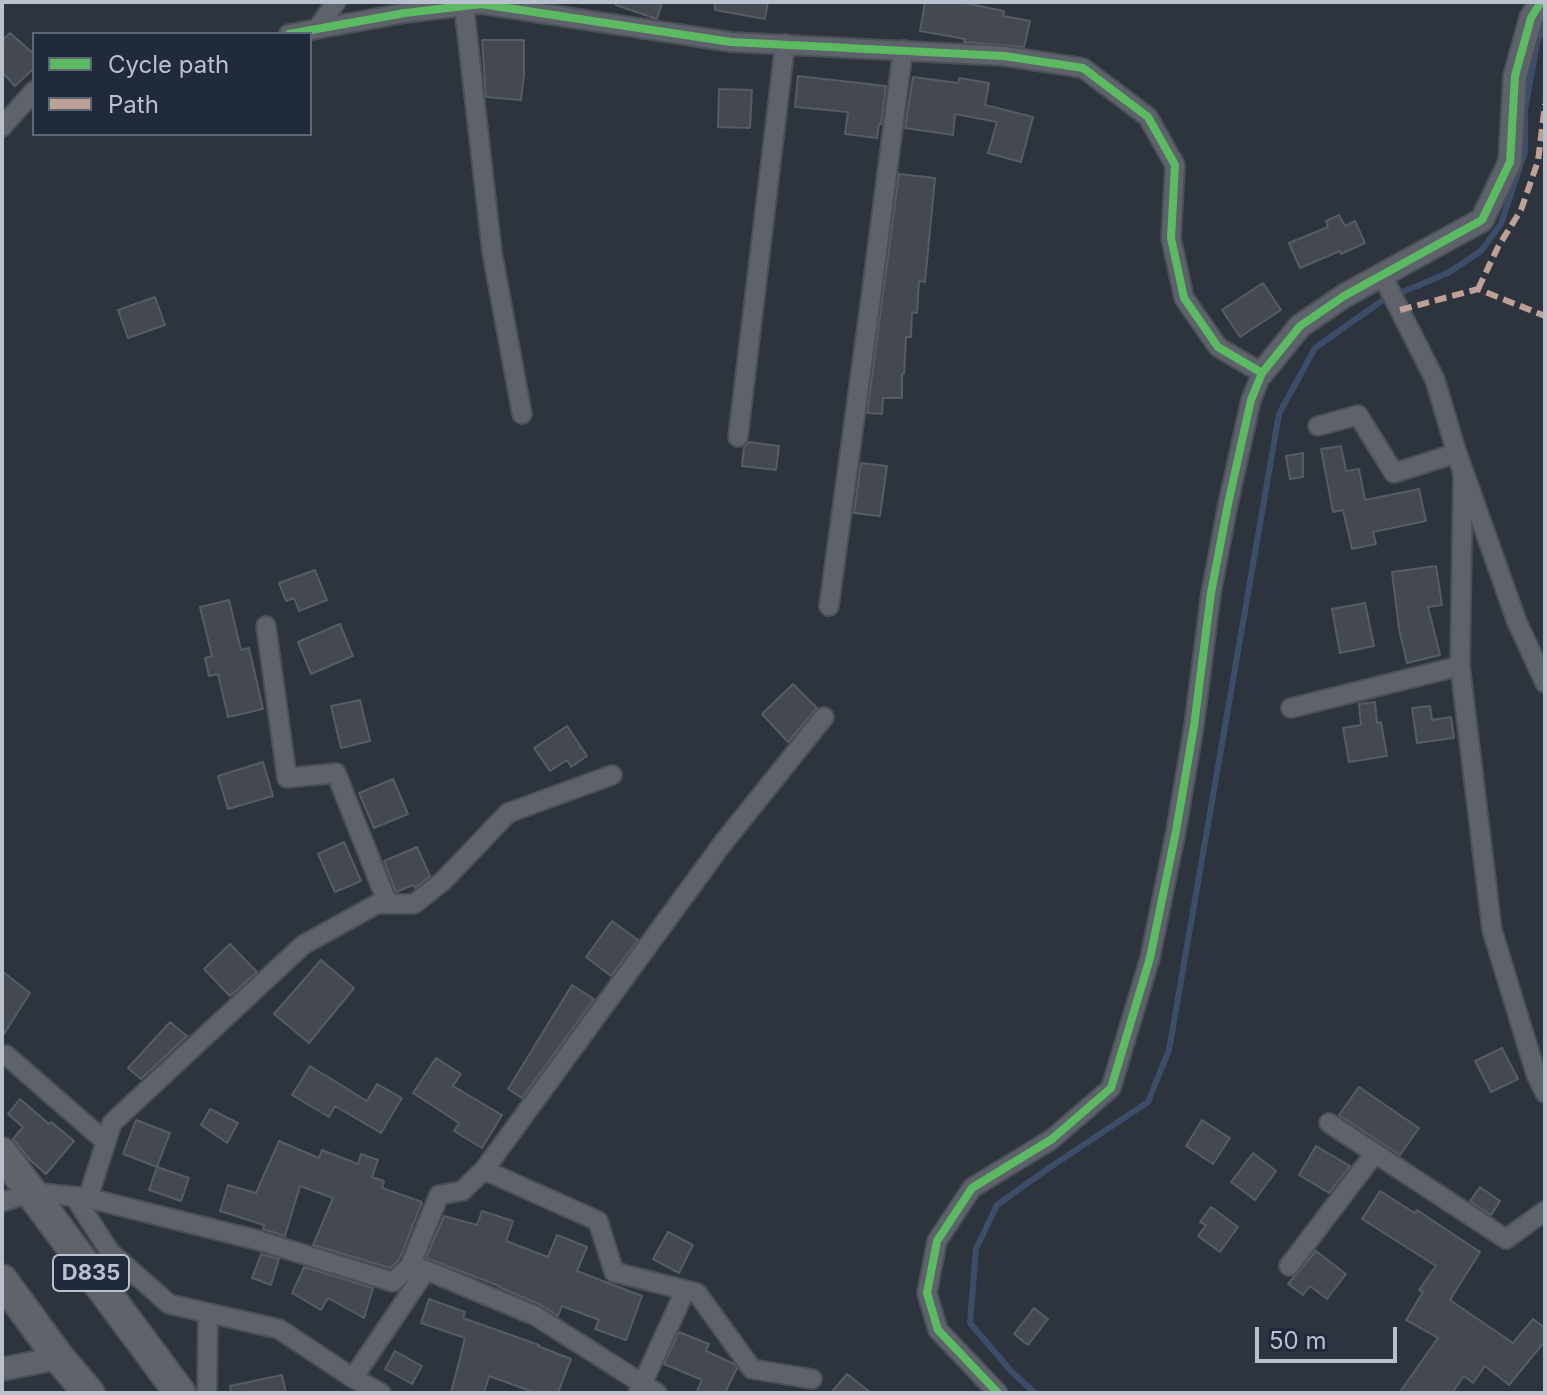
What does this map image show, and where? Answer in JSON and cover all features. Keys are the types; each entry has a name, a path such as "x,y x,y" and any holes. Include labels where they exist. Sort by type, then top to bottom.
{"highway":[{"name":"D835","path":"2,1153 180,1393"},
{"name":"D835","path":"2,1280 59,1358 89,1393"}],"street":[{"path":"317,29 336,2"},
{"path":"998,1393 938,1330 927,1293 937,1241 972,1188 1052,1139 1111,1088 1150,958 1176,831 1194,726 1211,593 1251,400 1262,373 1300,326 1344,296 1482,220 1510,162 1515,76 1531,18 1541,2"},
{"path":"300,32 405,13 481,4 731,42 1004,56 1083,68 1148,117 1175,165 1171,238 1184,298 1218,347 1262,373"},
{"path":"464,6 492,252 522,414"},
{"path":"738,437 785,44"},
{"path":"829,606 903,50"},
{"path":"2,127 32,93"},
{"path":"1382,275 1435,380 1463,474 1460,666 1492,930 1540,1068 1545,1093"},
{"path":"1318,426 1358,415 1394,473 1457,453"},
{"path":"1457,453 1517,622 1545,683"},
{"path":"266,626 287,778 336,773 388,904"},
{"path":"1291,708 1460,666"},
{"path":"353,1378 418,1268 439,1195 462,1191 484,1170 723,843 824,717"},
{"path":"81,1197 112,1123 303,945 377,904 414,904 443,881 508,813 612,775"},
{"path":"6,1055 106,1142"},
{"path":"1329,1123 1506,1239 1545,1211"},
{"path":"1289,1266 1375,1153"},
{"path":"484,1170 598,1221 614,1272 697,1293 752,1369 812,1379"},
{"path":"2,1202 32,1192 81,1197 257,1240 393,1282 418,1268"},
{"path":"81,1197 110,1252 169,1304 279,1329 381,1393"},
{"path":"418,1268 536,1316 645,1390 685,1291"},
{"path":"207,1393 208,1313"},
{"path":"2,1369 59,1358"}],"building":[{"path":"616,2 662,2 657,19 616,5"},
{"path":"715,2 768,2 765,19 715,10"},
{"path":"925,2 960,2 1004,11 1003,16 1030,21 1024,47 964,42 965,39 920,31"},
{"path":"10,33 32,52 32,70 15,86 2,72 2,41"},
{"path":"482,40 524,40 521,100 486,97"},
{"path":"798,76 886,86 877,138 845,134 848,112 795,107"},
{"path":"913,77 958,83 959,78 989,83 985,105 1033,117 1021,162 988,153 997,122 955,114 953,135 905,128"},
{"path":"719,89 752,90 750,128 718,127"},
{"path":"899,174 935,178 925,282 919,281 917,313 912,312 911,337 906,337 902,398 883,398 882,414 867,413"},
{"path":"1339,215 1345,226 1355,221 1365,243 1300,268 1289,243 1328,227 1326,221"},
{"path":"1263,283 1281,310 1240,337 1222,310"},
{"path":"155,297 165,325 128,338 118,310"},
{"path":"749,442 779,446 776,470 742,466 744,447"},
{"path":"1341,446 1346,471 1359,469 1365,500 1419,489 1426,521 1373,532 1376,544 1352,549 1343,510 1333,512 1321,449"},
{"path":"1303,453 1303,477 1290,479 1286,456"},
{"path":"861,463 887,466 880,516 854,513"},
{"path":"1436,566 1442,605 1428,607 1440,655 1407,663 1392,572"},
{"path":"315,570 327,600 299,611 294,598 286,601 279,583"},
{"path":"229,600 241,650 249,648 263,709 228,717 218,674 209,676 205,658 212,656 200,607"},
{"path":"1365,603 1374,646 1340,653 1332,609"},
{"path":"340,624 353,656 311,674 298,642"},
{"path":"793,684 817,708 788,742 762,714"},
{"path":"360,700 370,741 341,748 331,706"},
{"path":"1375,702 1377,723 1381,722 1387,756 1349,762 1343,728 1361,725 1359,704"},
{"path":"1430,706 1432,720 1451,717 1454,738 1417,743 1412,708"},
{"path":"567,726 587,756 571,767 567,760 550,771 534,748"},
{"path":"263,762 273,796 228,809 218,776"},
{"path":"393,779 408,814 374,828 359,793"},
{"path":"344,842 361,881 335,892 318,854"},
{"path":"417,847 430,876 415,888 413,885 396,892 384,861"},
{"path":"612,921 638,940 611,976 586,957"},
{"path":"230,944 257,972 230,996 204,969"},
{"path":"321,960 354,988 309,1043 274,1014"},
{"path":"2,971 30,993 2,1037"},
{"path":"572,985 594,999 522,1098 508,1089"},
{"path":"170,1022 187,1036 141,1079 128,1068"},
{"path":"1502,1048 1518,1079 1491,1092 1475,1061"},
{"path":"436,1058 461,1074 453,1086 502,1115 482,1148 454,1131 459,1123 413,1093"},
{"path":"310,1066 367,1101 377,1084 402,1098 381,1133 335,1106 329,1117 292,1095"},
{"path":"1359,1087 1419,1128 1400,1155 1339,1115"},
{"path":"20,1099 74,1141 46,1174 13,1139 23,1127 8,1114"},
{"path":"210,1109 238,1123 227,1143 201,1125"},
{"path":"136,1120 170,1133 157,1167 123,1154"},
{"path":"1202,1120 1230,1138 1213,1164 1186,1146"},
{"path":"279,1141 319,1158 322,1150 358,1164 361,1154 378,1160 372,1177 384,1181 382,1188 422,1202 398,1261 390,1268 313,1245 333,1198 300,1186 285,1236 263,1229 264,1225 220,1211 228,1185 256,1193"},
{"path":"1316,1146 1350,1166 1329,1193 1299,1175"},
{"path":"1253,1153 1276,1171 1255,1200 1231,1182"},
{"path":"157,1167 189,1178 181,1201 149,1190"},
{"path":"1480,1187 1500,1201 1491,1215 1470,1201"},
{"path":"1380,1191 1415,1213 1417,1210 1480,1252 1450,1300 1513,1343 1533,1319 1545,1328 1545,1341 1509,1385 1485,1366 1473,1383 1464,1376 1452,1393 1399,1393 1438,1338 1406,1320 1423,1292 1419,1290 1436,1266 1362,1219"},
{"path":"1211,1207 1238,1227 1220,1252 1198,1236 1206,1225 1200,1222"},
{"path":"482,1211 513,1221 506,1241 548,1257 557,1235 587,1247 577,1271 642,1296 626,1340 595,1329 599,1320 562,1306 558,1316 499,1286 426,1258 444,1216 477,1225"},
{"path":"668,1232 693,1245 679,1273 653,1259"},
{"path":"1316,1251 1346,1274 1327,1299 1310,1286 1303,1295 1288,1284"},
{"path":"261,1254 279,1259 271,1285 252,1278"},
{"path":"304,1267 373,1288 364,1318 328,1298 321,1310 292,1293"},
{"path":"429,1299 465,1312 463,1318 571,1359 558,1393 536,1393 489,1376 484,1393 451,1393 465,1338 421,1323"},
{"path":"1034,1308 1048,1319 1028,1345 1014,1334"},
{"path":"679,1332 709,1344 706,1351 734,1364 737,1368 725,1393 696,1393 702,1380 664,1364"},
{"path":"395,1351 422,1366 412,1384 385,1369"},
{"path":"847,1374 871,1393 831,1393"},
{"path":"282,1375 286,1393 231,1393 230,1386"}],"waterway":[{"path":"1035,1393 1011,1371 970,1323 976,1249 997,1205 1148,1102 1169,1050 1279,414 1315,348 1383,300 1448,273 1481,251 1501,224 1525,152 1525,110 1538,39 1545,28"}],"marked path":[{"path":"1478,289 1498,247 1521,210 1538,161 1545,104"},
{"path":"1400,310 1478,289 1545,316"}],"cycle path":[{"path":"998,1393 938,1330 927,1293 937,1241 972,1188 1052,1139 1111,1088 1150,958 1176,831 1194,726 1211,593 1251,400 1262,373 1300,326 1344,296 1482,220 1510,162 1515,76 1531,18 1541,2"},
{"path":"300,32 405,13 481,4 731,42 1004,56 1083,68 1148,117 1175,165 1171,238 1184,298 1218,347 1262,373"}]}
